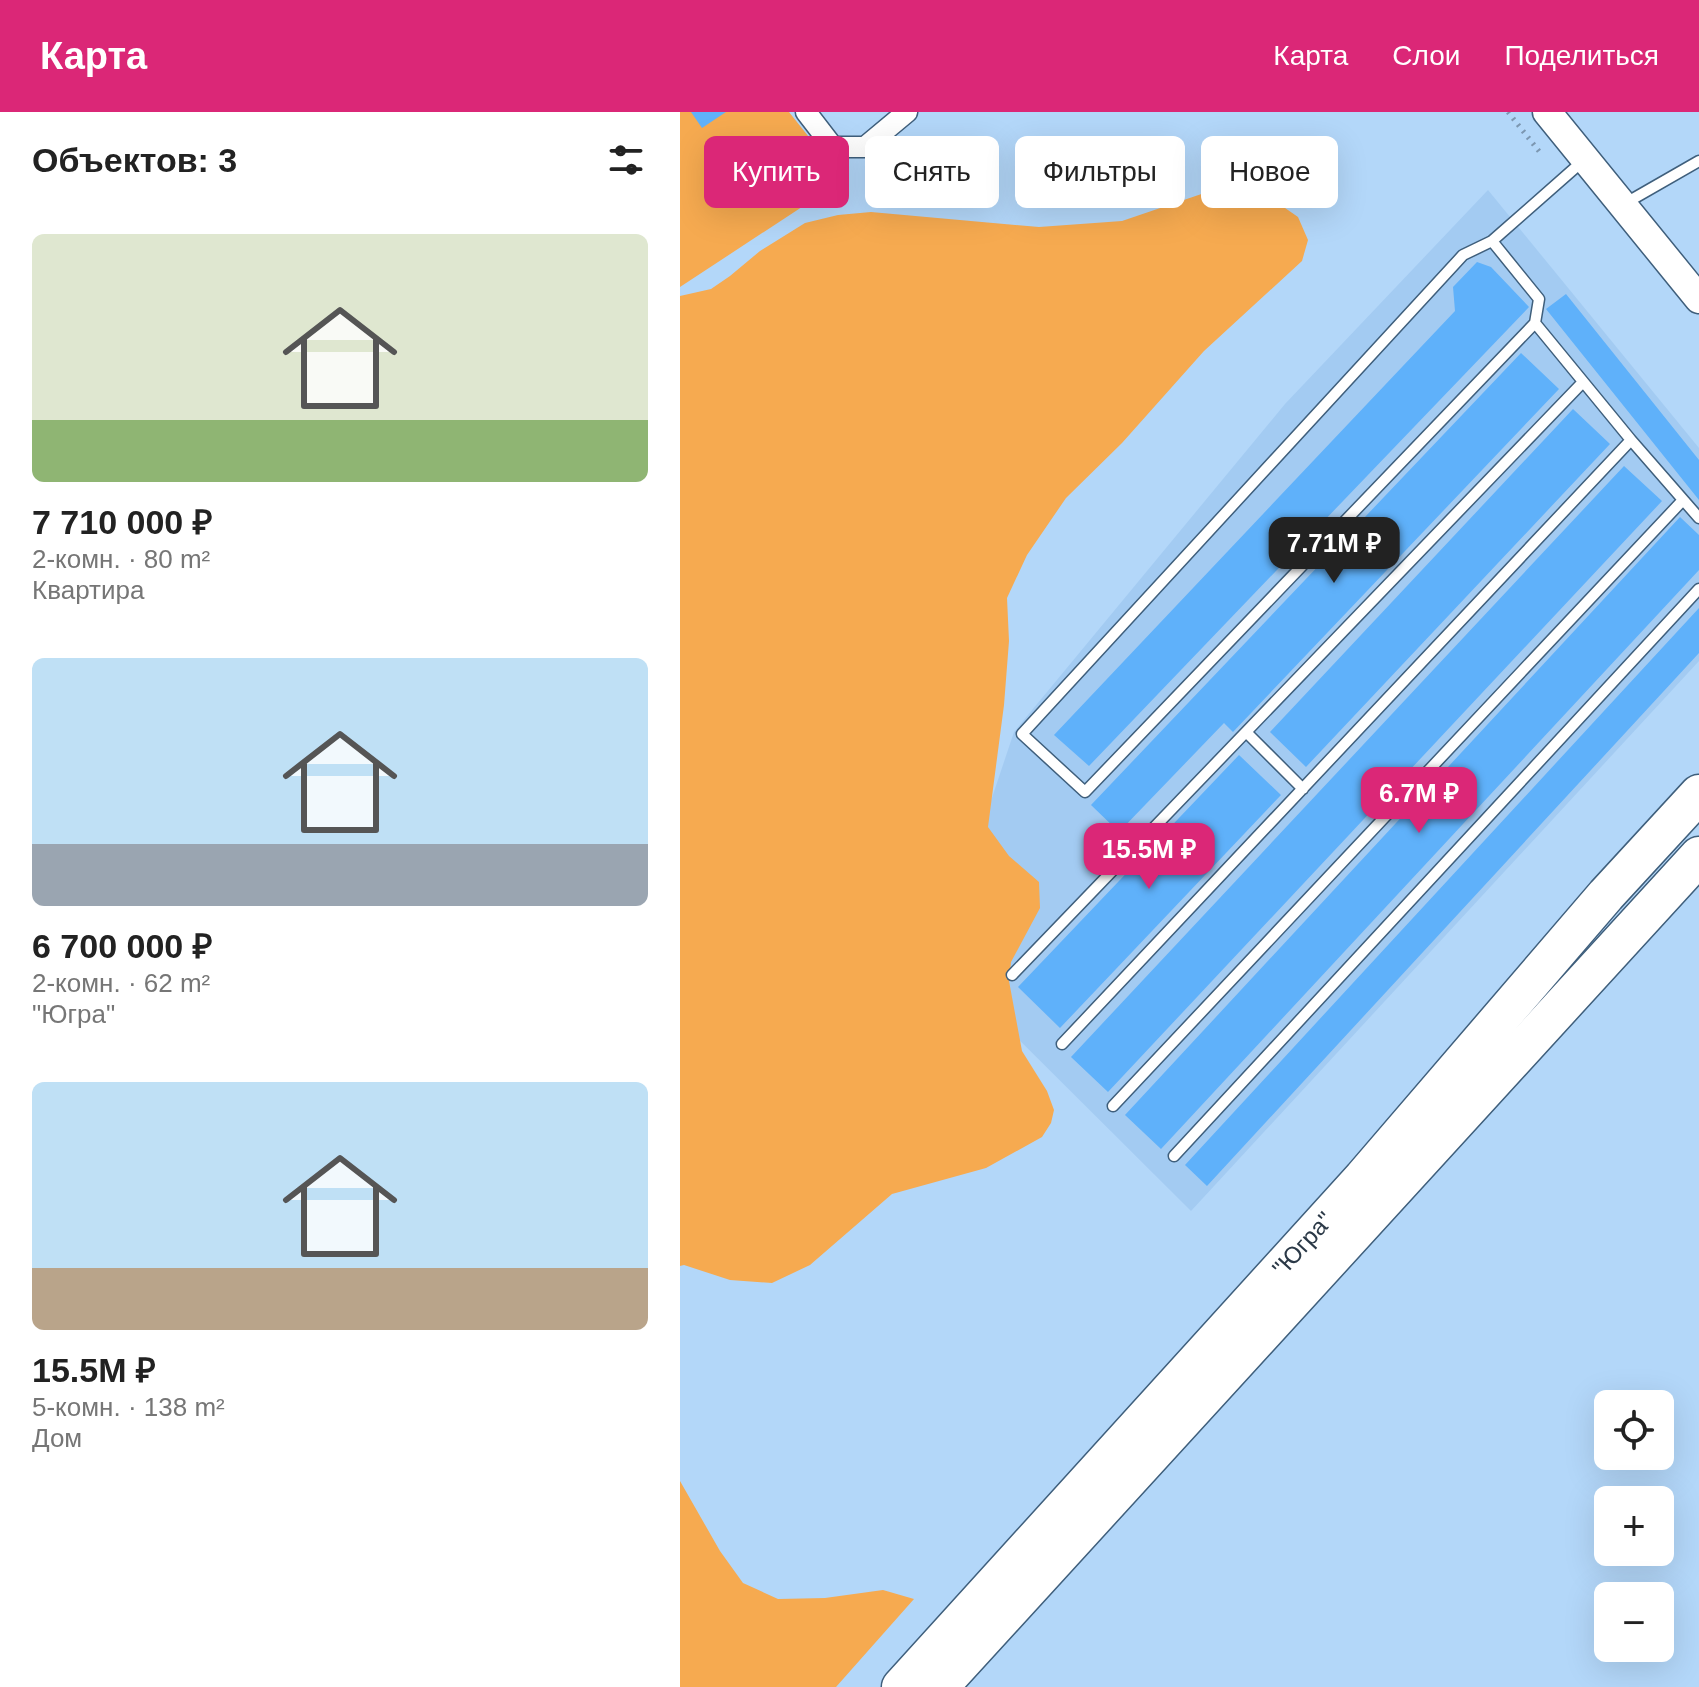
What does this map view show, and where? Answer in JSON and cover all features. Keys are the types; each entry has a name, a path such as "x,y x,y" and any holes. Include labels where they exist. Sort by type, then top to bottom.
{"highway":[{"name":"\"Югра\"","path":"901,1687 1363,1178 1606,895 1699,794"},
{"name":"\"Югра\"","path":"939,1687 1699,856"}],"street":[{"path":"806,112 833,147 865,147 907,112"},
{"path":"1547,112 1699,299"}],"lane":[{"path":"1492,241 1539,299 1535,323 1085,792 1022,734 1463,255 1492,241 1585,159"},
{"path":"1621,205 1699,161"},
{"path":"1535,323 1699,518"},
{"path":"1012,975 1583,382"},
{"path":"1062,1044 1631,440"},
{"path":"1113,1106 1683,500"},
{"path":"1174,1156 1699,589"},
{"path":"1246,732 1303,789"}],"path":[{"path":"1508,112 1542,155"}],"shaded area":[{"path":"680,112 789,112 808,136 704,136 704,208 800,208 680,287"},
{"path":"1488,190 1699,448 1699,661 1191,1211 938,959 1014,732 1285,404"},
{"path":"1201,194 1201,208 1285,208 1298,217 1308,240 1302,261 1204,351 1122,443 1066,498 1027,555 1007,598 1009,641 1004,705 988,827 1009,856 1039,882 1040,908 1011,962 1009,981 1022,1051 1047,1091 1054,1110 1051,1123 1042,1137 986,1168 892,1194 810,1265 772,1283 730,1280 680,1266 680,296 711,289 760,251 805,223 838,215 871,212 1039,227 1122,221 1160,208 1185,208 1185,200"},
{"path":"680,1481 720,1551 743,1583 778,1599 825,1598 883,1590 914,1599 836,1687 680,1687"}],"building":[{"path":"691,112 726,112 702,128"},
{"path":"1477,262 1491,267 1529,307 1089,766 1054,735 1455,311 1453,287"},
{"path":"1566,294 1699,460 1699,500 1546,309"},
{"path":"1521,353 1559,389 1233,732 1224,723 1119,832 1091,805"},
{"path":"1573,409 1610,444 1306,767 1270,732"},
{"path":"1624,466 1662,501 1108,1092 1071,1057"},
{"path":"1680,517 1699,535 1699,570 1161,1149 1125,1115"},
{"path":"1699,608 1699,653 1207,1186 1185,1165"},
{"path":"1239,755 1281,795 1060,1028 1018,987"}]}
